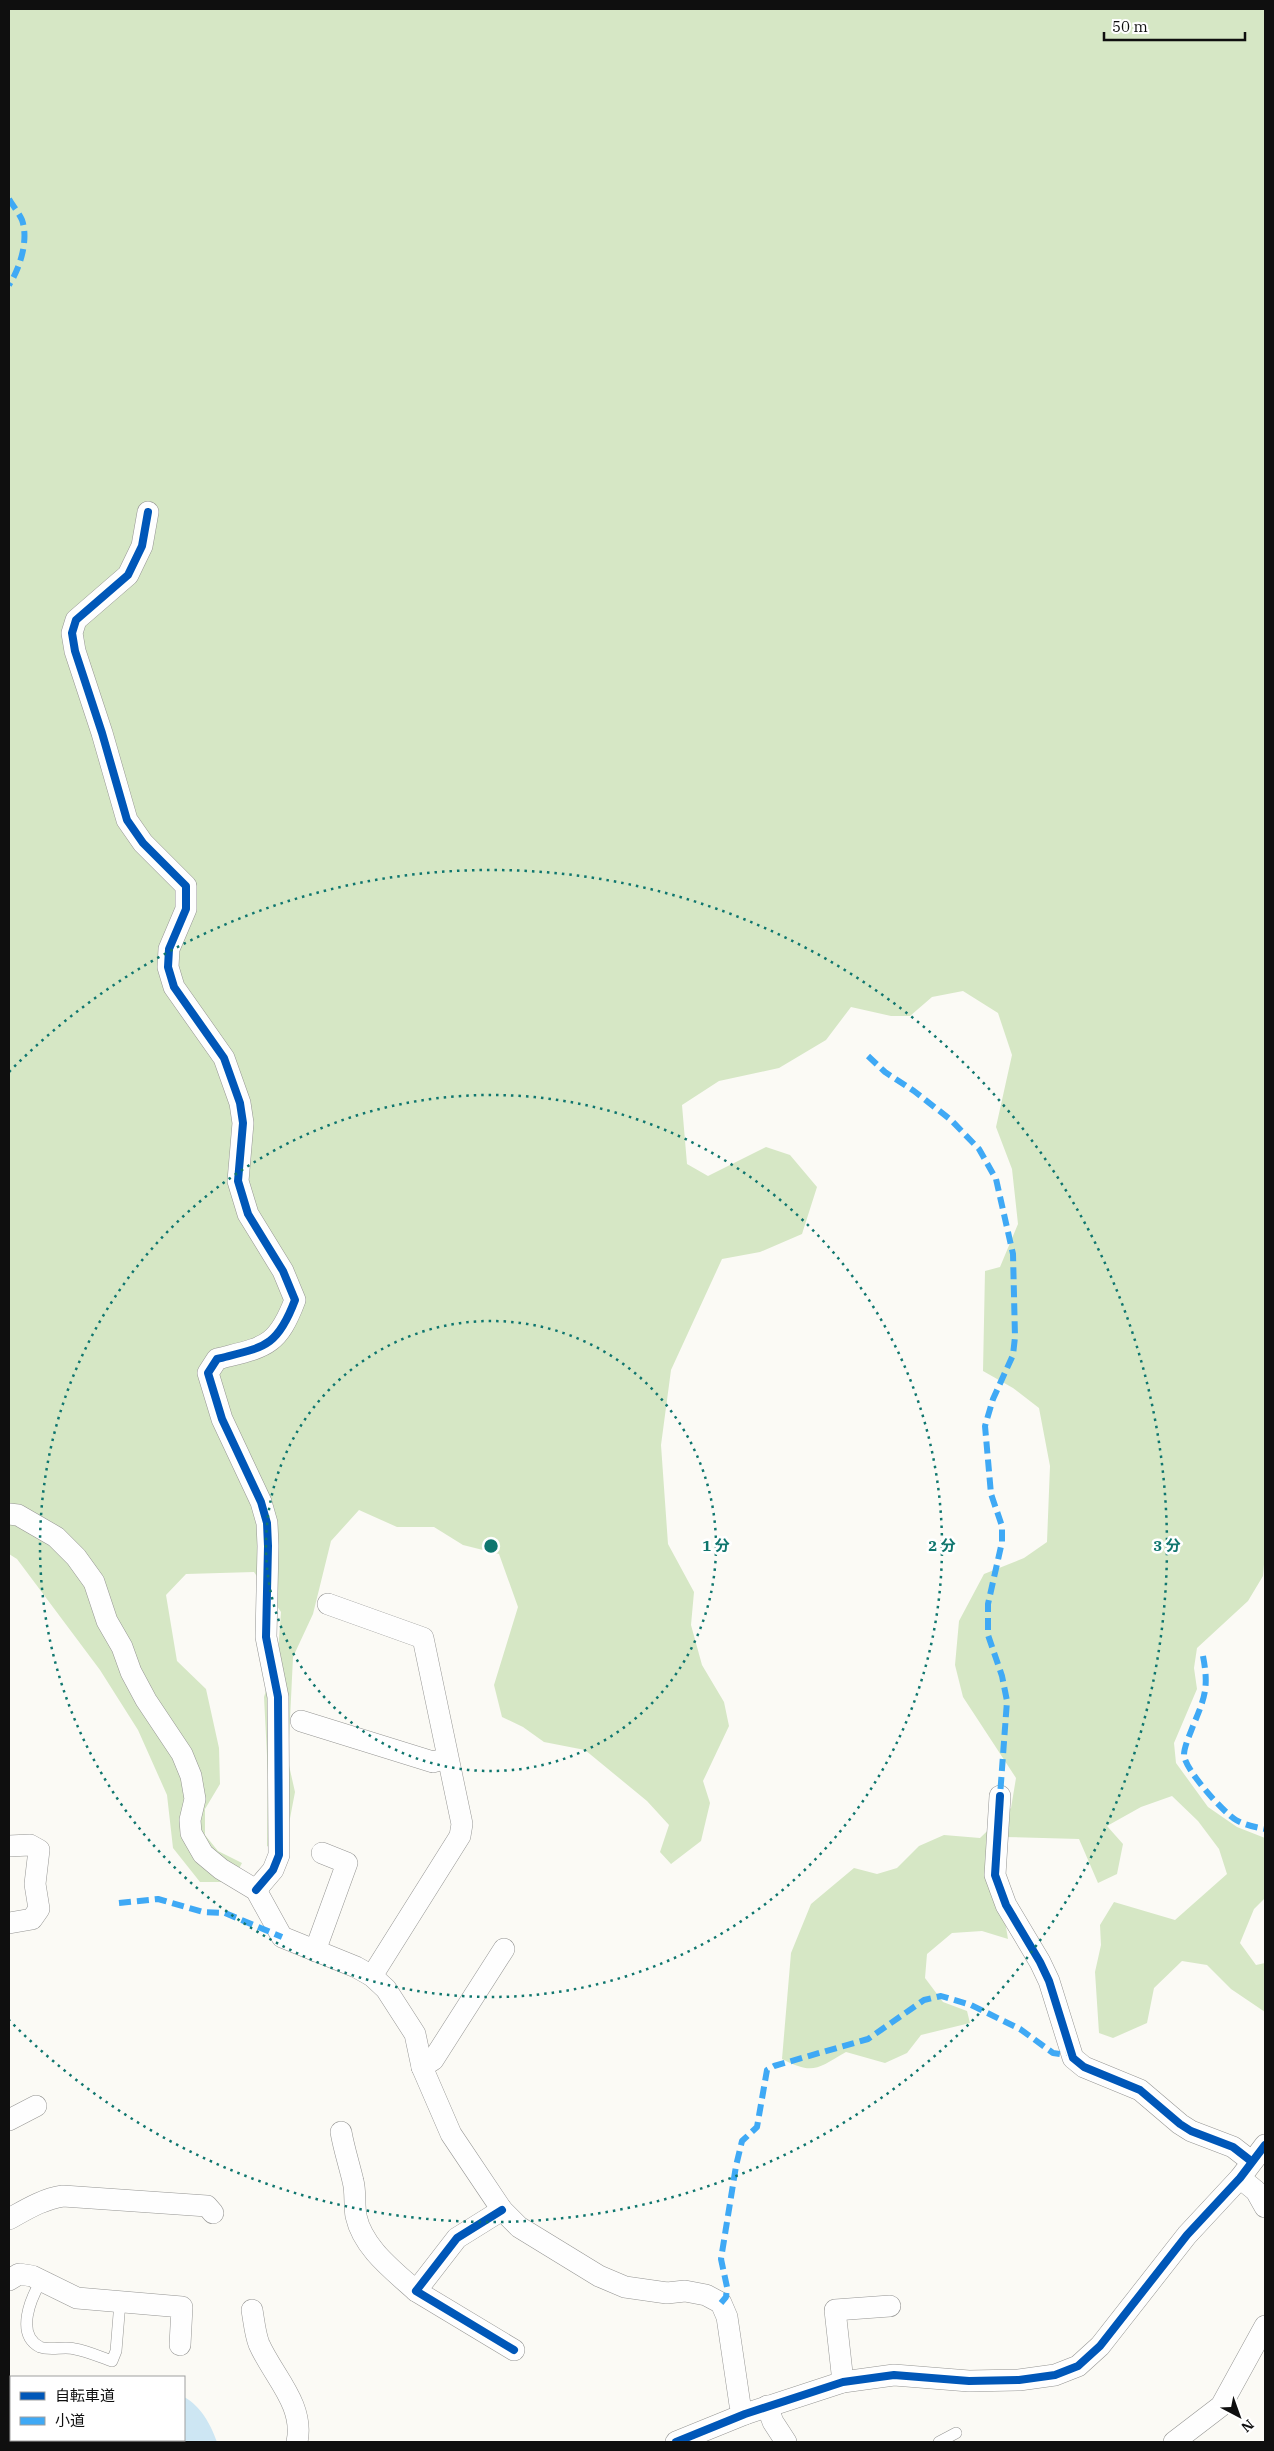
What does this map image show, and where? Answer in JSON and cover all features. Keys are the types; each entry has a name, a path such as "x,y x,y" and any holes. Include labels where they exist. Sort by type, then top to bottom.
{"street":[{"path":"148,512 142,546 128,575 76,620 72,633 75,651 102,733 127,820 143,843 186,886 186,909 169,949 168,967 174,987 224,1058 240,1103 243,1123 238,1181 248,1214 283,1271 294,1300 286,1324 277,1336 258,1349 217,1359 208,1373 222,1419 260,1502 267,1523 266,1637 278,1697 279,1855 273,1870 256,1890"},
{"path":"9,1514 18,1515 56,1537 76,1557 94,1582 108,1621 122,1647 131,1672 185,1761 195,1799 190,1820 191,1834 203,1854 221,1869 256,1890 282,1936 372,1976 386,1989 415,2034 422,2067 451,2134 502,2210 519,2227 599,2276 626,2286 667,2293 685,2291 706,2295 721,2303 727,2317 740,2405 745,2414"},
{"path":"328,1604 422,1638 462,1824 460,1836 372,1976"},
{"path":"301,1721 432,1762 447,1758"},
{"path":"1000,1796 995,1875 1006,1904 1049,1981 1073,2058 1084,2067 1140,2090 1191,2131 1232,2147 1246,2169 1265,2207"},
{"path":"9,1846 30,1845 39,1850 35,1884 39,1909 32,1919 9,1923"},
{"path":"315,1951 347,1863 322,1853"},
{"path":"422,2067 433,2060 504,1949"},
{"path":"9,2120 36,2106"},
{"path":"341,2132 354,2183 356,2217 370,2246 382,2261 416,2291 514,2350"},
{"path":"676,2442 745,2414 844,2382 894,2375 969,2381 1019,2380 1055,2375 1078,2366 1100,2346 1187,2235 1265,2145"},
{"path":"9,2219 36,2204 63,2196 207,2206 213,2213"},
{"path":"416,2291 457,2238 502,2210"},
{"path":"9,2280 19,2274 41,2281 77,2298 182,2307 180,2345"},
{"path":"844,2382 835,2310 890,2306"},
{"path":"252,2310 258,2342 293,2402 298,2418 297,2442"},
{"path":"1174,2442 1221,2406 1265,2326"},
{"path":"768,2406 773,2422 786,2442"}],"lane":[{"path":"41,2281 33,2295 26,2321 31,2338 41,2347 73,2348 112,2360 116,2351 120,2302"},
{"path":"938,2442 956,2433"}],"green space":[{"path":"9,9 1265,9 1265,1553 1263,1576 1248,1601 1197,1648 1194,1668 1197,1689 1174,1743 1176,1763 1208,1807 1237,1827 1265,1838 1265,1898 1254,1909 1240,1943 1256,1965 1265,1963 1265,2012 1231,1989 1207,1965 1182,1961 1154,1988 1147,2023 1113,2038 1099,2033 1095,1972 1101,1945 1100,1925 1114,1902 1175,1920 1227,1874 1219,1849 1198,1821 1172,1796 1141,1807 1107,1826 1123,1844 1117,1874 1098,1883 1079,1839 1004,1837 1005,1921 1008,1939 982,1931 952,1933 927,1954 925,1978 943,2002 967,2011 970,2023 921,2035 907,2053 885,2063 846,2052 828,2063 815,2068 801,2067 782,2059 791,1953 811,1904 854,1868 877,1874 897,1868 919,1846 944,1835 980,1838 1011,1808 1016,1778 963,1697 955,1665 959,1621 984,1574 1024,1558 1047,1542 1050,1466 1039,1408 1013,1388 983,1371 985,1271 1000,1267 1018,1224 1012,1169 996,1127 1012,1055 998,1013 963,991 932,997 910,1016 891,1016 851,1007 826,1040 779,1068 719,1081 682,1105 687,1164 708,1176 766,1147 790,1155 817,1187 802,1234 760,1252 722,1259 671,1370 661,1445 668,1544 694,1592 691,1625 702,1665 724,1702 729,1726 703,1781 710,1803 701,1841 671,1864 660,1852 669,1825 647,1801 585,1750 544,1742 523,1727 502,1717 494,1685 518,1607 499,1554 463,1545 434,1527 397,1527 359,1510 331,1541 313,1614 293,1657 288,1761 295,1792 283,1855 267,1846 268,1775 264,1697 278,1652 281,1612 254,1572 186,1574 166,1595 177,1661 206,1689 219,1748 220,1784 205,1809 205,1835 218,1851 242,1863 232,1882 200,1882 173,1848 167,1795 138,1730 100,1670 17,1559 9,1554"}],"water":[{"path":"185,2398 205,2416 217,2442 21,2442 185,2441"}],"marked path":[{"path":"9,199 22,220 24,228 24,245 20,262 9,285"},
{"path":"868,1056 885,1072 914,1091 951,1120 979,1149 996,1179 1013,1254 1015,1337 1013,1355 993,1399 985,1426 991,1494 1002,1526 1002,1542 988,1604 988,1635 1002,1676 1007,1701 1000,1796"},
{"path":"1203,1656 1206,1676 1205,1692 1185,1748 1186,1762 1206,1790 1230,1816 1243,1823 1265,1829"},
{"path":"119,1903 158,1899 203,1912 225,1913 282,1937"},
{"path":"721,2303 726,2297 727,2287 721,2259 736,2166 742,2141 757,2127 767,2070 774,2066 868,2039 924,2000 941,1996 971,2005 1020,2029 1053,2053 1071,2052"}],"cycle path":[{"path":"148,512 142,546 128,575 76,620 72,633 75,651 102,733 127,820 143,843 186,886 186,909 169,949 168,967 174,987 224,1058 240,1103 243,1123 238,1181 248,1214 283,1271 295,1300 282,1328 275,1337 258,1348 217,1359 208,1373 222,1419 261,1502 267,1523 266,1637 278,1697 279,1855 273,1870 256,1890"},
{"path":"1000,1796 995,1875 1006,1905 1040,1962 1049,1981 1073,2058 1084,2067 1140,2090 1180,2124 1191,2131 1233,2147 1251,2161"},
{"path":"676,2442 745,2414 843,2382 894,2375 969,2381 1019,2380 1055,2375 1078,2366 1100,2346 1187,2235 1240,2178 1265,2145"},
{"path":"502,2210 457,2238 416,2291 514,2350"}]}
